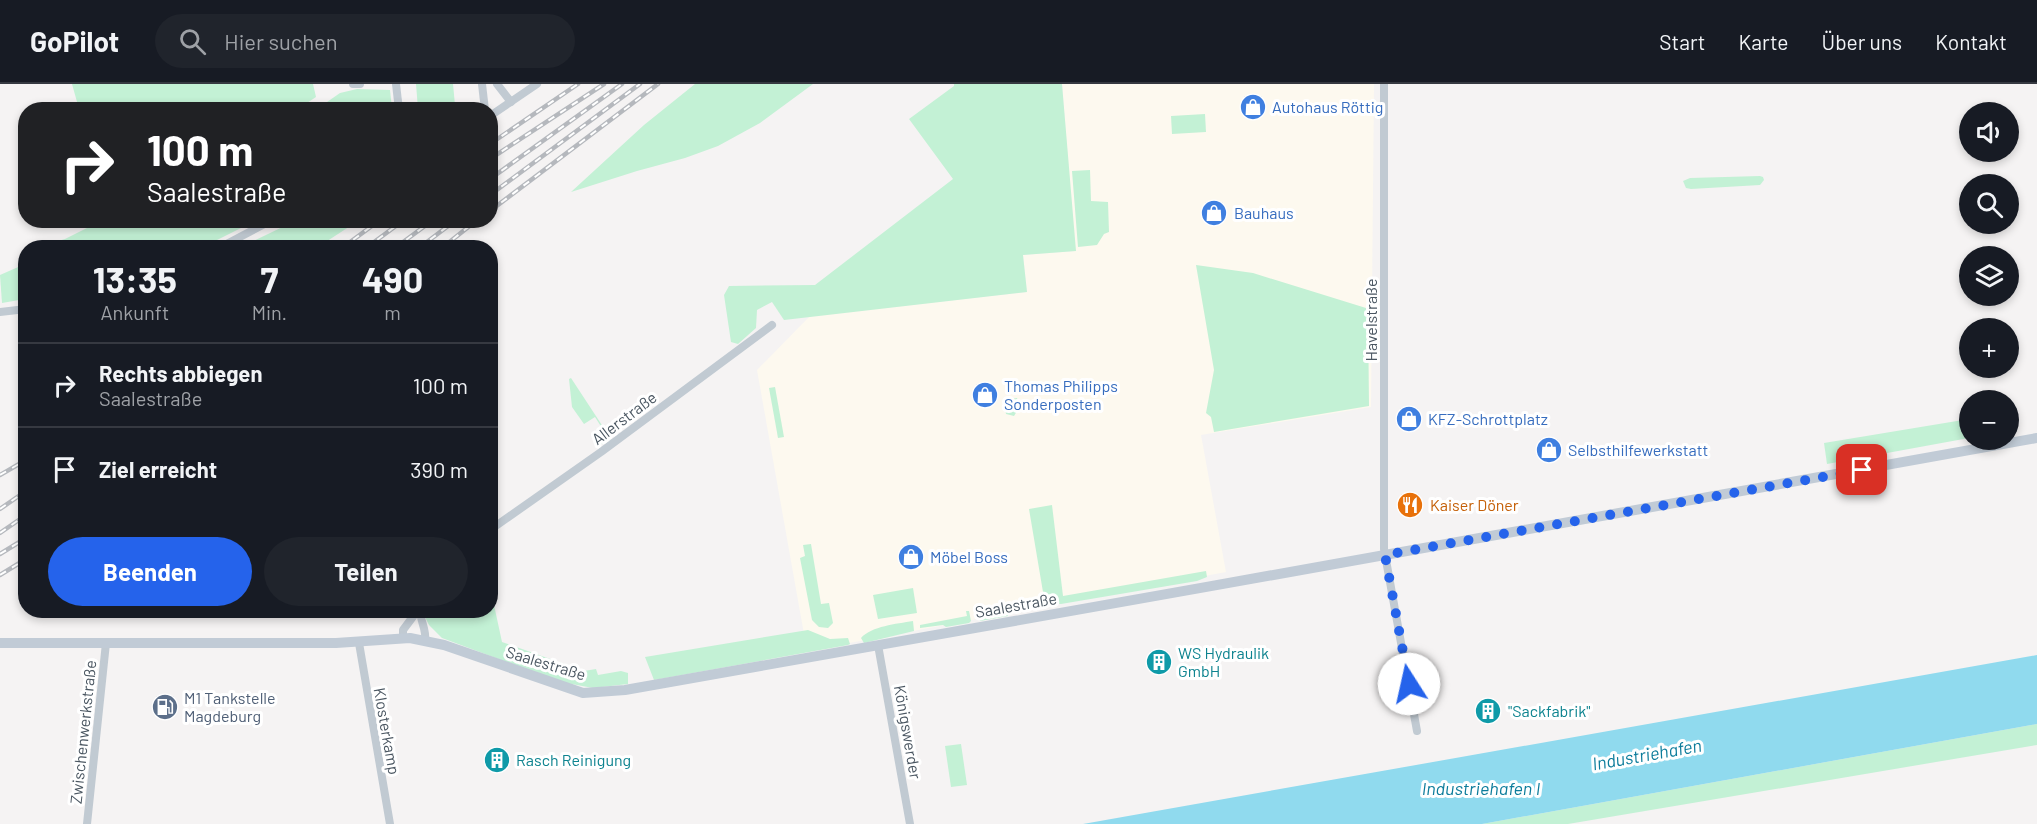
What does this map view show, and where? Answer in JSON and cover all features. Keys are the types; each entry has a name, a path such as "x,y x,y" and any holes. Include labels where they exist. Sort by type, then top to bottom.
{"main road":[{"name":"Saalestraße","path":"0,643 359,643 403,638 444,645 583,693 625,690 2037,438"}],"street":[{"path":"396,84 398,102"},
{"path":"482,84 484,102"},
{"path":"497,84 511,102"},
{"path":"498,111 537,84"},
{"name":"Havelstraße","path":"1384,84 1385,555 1417,730"},
{"path":"234,240 257,228"},
{"path":"0,312 18,310"},
{"name":"Allerstraße","path":"498,524 594,458 772,325"},
{"path":"403,638 403,630 413,618"},
{"path":"420,618 426,635 425,641"},
{"name":"Zwischenwerkstraße","path":"87,824 106,643"},
{"name":"Klosterkamp","path":"359,643 390,824"},
{"name":"Königswerder","path":"878,645 910,824"}],"shaded area":[{"path":"1062,84 1374,84 1371,407 1201,435 1226,572 807,651 757,370 810,316 1027,292 1023,255 1075,251"}],"green space":[{"path":"72,84 313,84 316,97 308,102 77,102"},
{"path":"416,84 453,84 455,102 417,102"},
{"path":"695,84 813,84 760,123 718,146 571,192 644,125"},
{"path":"954,84 1062,84 1076,251 1023,255 1027,292 784,320 772,302 757,310 756,328 738,344 731,342 724,295 729,286 815,285 953,179 909,119"},
{"path":"357,89 390,90 391,102 327,102 340,93"},
{"path":"1205,114 1206,132 1172,134 1171,116"},
{"path":"1090,170 1091,201 1108,202 1109,232 1104,234 1097,245 1078,247 1072,171"},
{"path":"1760,176 1764,180 1760,185 1691,189 1686,188 1683,181 1690,178"},
{"path":"87,228 241,228 217,240 62,240"},
{"path":"280,228 347,228 329,240 256,240"},
{"path":"1196,265 1253,273 1366,308 1368,312 1369,406 1214,432 1211,417 1206,413 1214,370"},
{"path":"18,267 18,300 2,303 0,275"},
{"path":"571,378 611,439 602,444 598,443 593,435 602,428 595,417 584,424 572,407 569,379"},
{"path":"775,387 784,437 778,438 769,388"},
{"path":"1017,398 1018,401 1024,400 1014,416 1006,414 1004,400"},
{"path":"1959,421 1959,440 1827,464 1824,443"},
{"path":"1052,505 1063,596 1206,571 1207,577 1197,581 1061,604 1050,603 1044,598 1029,509"},
{"path":"811,544 821,604 829,603 833,623 828,628 819,627 812,620 800,558 805,556 803,545"},
{"path":"913,588 917,613 878,619 873,595"},
{"path":"979,609 980,614 1007,609 1008,616 980,621 976,610"},
{"path":"966,611 969,611 971,621 969,623 920,628 920,625 967,616"},
{"path":"426,618 497,618 502,642 584,671 596,669 598,675 621,671 628,673 628,684 593,688 561,682 442,638"},
{"path":"913,621 914,631 864,643 861,638 878,628"},
{"path":"808,630 830,639 848,638 850,644 654,680 645,657"},
{"path":"2037,724 2037,745 1568,824 1482,824"},
{"path":"961,744 967,785 951,787 945,746"}],"water":[{"name":"Industriehafen I","path":"2037,655 2037,724 1482,824 1083,824"}],"railway":[{"path":"498,139 578,84"},
{"path":"498,154 604,84"},
{"path":"498,173 622,84"},
{"path":"498,189 640,84"},
{"path":"498,205 658,84"},
{"path":"353,240 369,228"},
{"path":"377,240 393,228"},
{"path":"406,240 422,228"},
{"path":"430,240 445,228"},
{"path":"452,240 467,228"},
{"path":"0,475 18,465"},
{"path":"0,509 18,497"},
{"path":"0,533 18,521"},
{"path":"0,554 18,543"},
{"path":"0,575 18,564"}],"place":[{"name":"Autohaus Röttig","path":"1253,107"},
{"name":"Bauhaus","path":"1214,213"},
{"name":"Thomas Philipps Sonderposten","path":"985,395"},
{"name":"KFZ-Schrottplatz","path":"1409,419"},
{"name":"Selbsthilfewerkstatt","path":"1549,450"},
{"name":"Kaiser Döner","path":"1410,505"},
{"name":"Möbel Boss","path":"911,557"},
{"name":"WS Hydraulik GmbH","path":"1159,662"},
{"name":"M1 Tankstelle Magdeburg","path":"165,707"},
{"name":"\"Sackfabrik\"","path":"1488,711"},
{"name":"Rasch Reinigung","path":"497,760"}],"route":[{"path":"1409,684 1385,555 1862,470"}],"water label":[{"name":"Industriehafen","path":"1647,755"}]}
